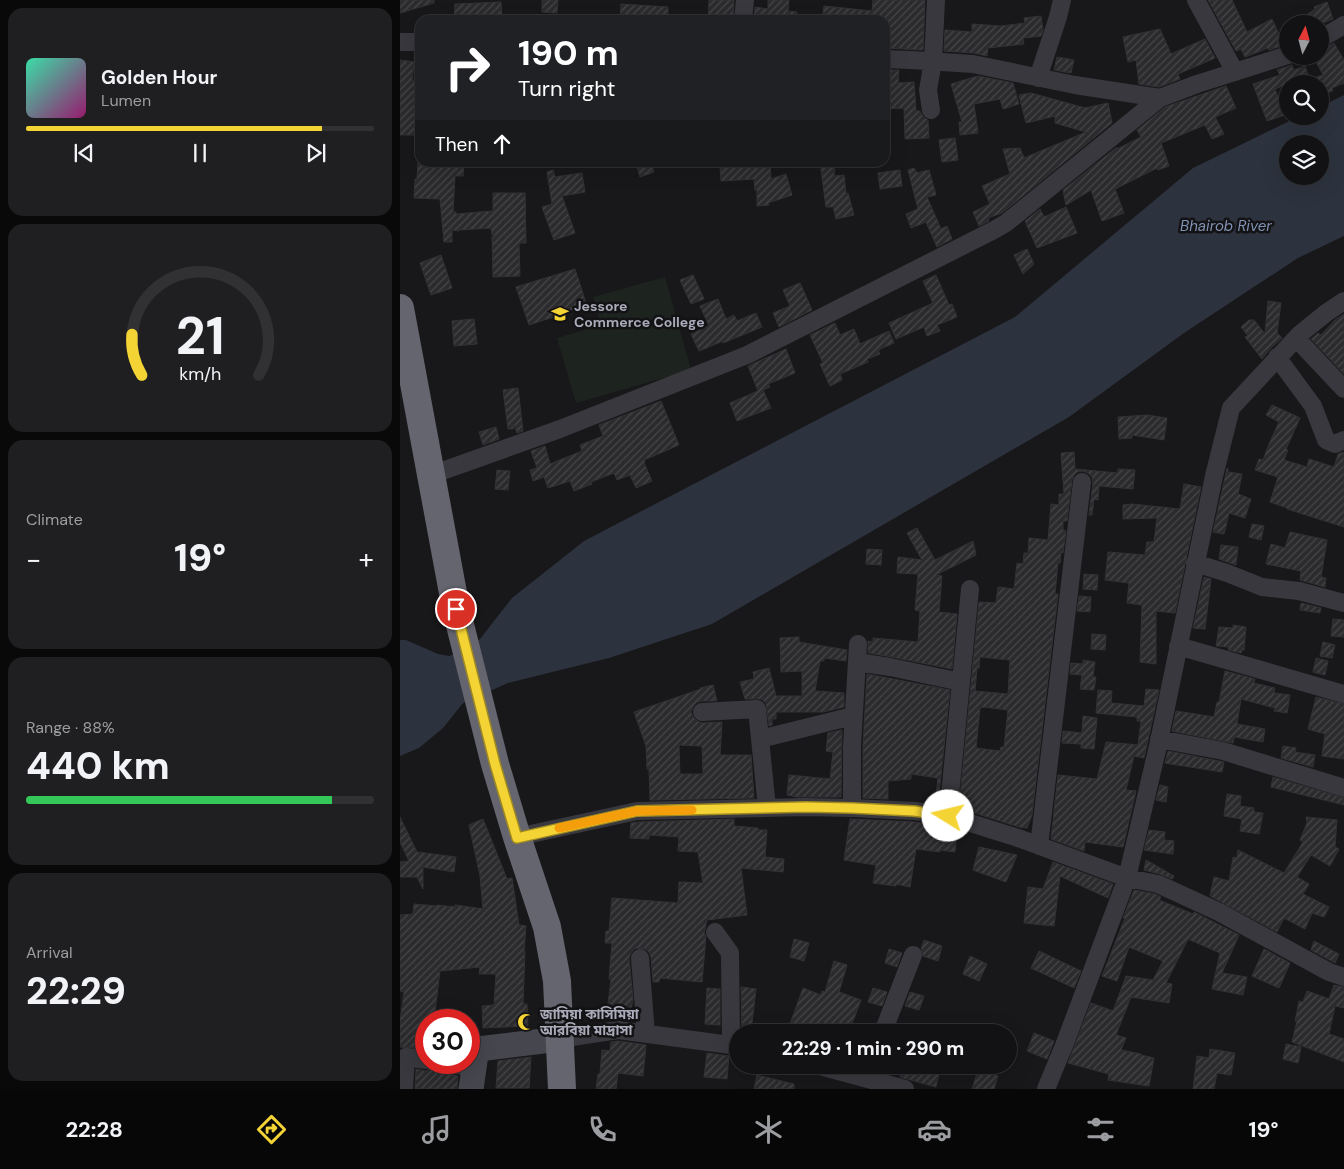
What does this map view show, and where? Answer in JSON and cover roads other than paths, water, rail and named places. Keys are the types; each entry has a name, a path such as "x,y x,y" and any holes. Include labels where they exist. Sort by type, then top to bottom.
{"highway":[{"path":"400,308 456,609 495,764 517,838 547,927 557,981 562,1089"}],"street":[{"path":"744,15 745,0"},
{"path":"931,110 928,90 933,61 936,0"},
{"path":"1038,78 1062,0"},
{"path":"1196,0 1235,72"},
{"path":"1329,34 1344,25"},
{"path":"400,42 415,42"},
{"path":"431,475 560,428 747,355 1006,223 1160,98 1279,58"},
{"path":"890,59 973,64 1074,86 1160,98"},
{"path":"1046,1089 1069,1034 1127,878 1159,739 1214,476 1231,408 1296,338 1344,301"},
{"path":"1296,338 1344,389"},
{"path":"1277,357 1313,406 1326,440 1335,444 1344,440"},
{"path":"1039,846 1082,482"},
{"path":"1195,563 1262,587 1299,591 1344,603"},
{"path":"948,816 970,589"},
{"path":"852,808 853,716 858,644"},
{"path":"1178,646 1344,694"},
{"path":"856,662 961,682"},
{"path":"702,712 757,708 767,808"},
{"path":"760,739 853,716"},
{"path":"1159,739 1224,750 1344,788"},
{"path":"517,838 637,811 852,808 914,811 948,816 1127,878 1158,884 1219,912 1330,972 1344,977"},
{"path":"715,932 730,953 733,1024"},
{"path":"886,1024 914,955"},
{"path":"640,958 646,1034"},
{"path":"473,1079 476,1051 478,1049 618,1030 729,1042"},
{"path":"403,1057 404,1089"},
{"path":"872,1074 905,1089"}],"water":[{"name":"Bhairob River","path":"1344,95 1344,236 1298,258 1184,333 1069,417 712,624 609,658 508,683 463,703 443,728 419,748 400,756 400,640 406,640 438,654 449,656 468,649 480,639 512,598 584,541 1015,317 1193,168 1281,125 1329,125 1329,102"}],"place":[{"name":"Jessore Commerce College","path":"560,314"},
{"name":"জামিয়া কাসিমিয়া আরবিয়া মাদ্রাসা","path":"526,1022"}]}
